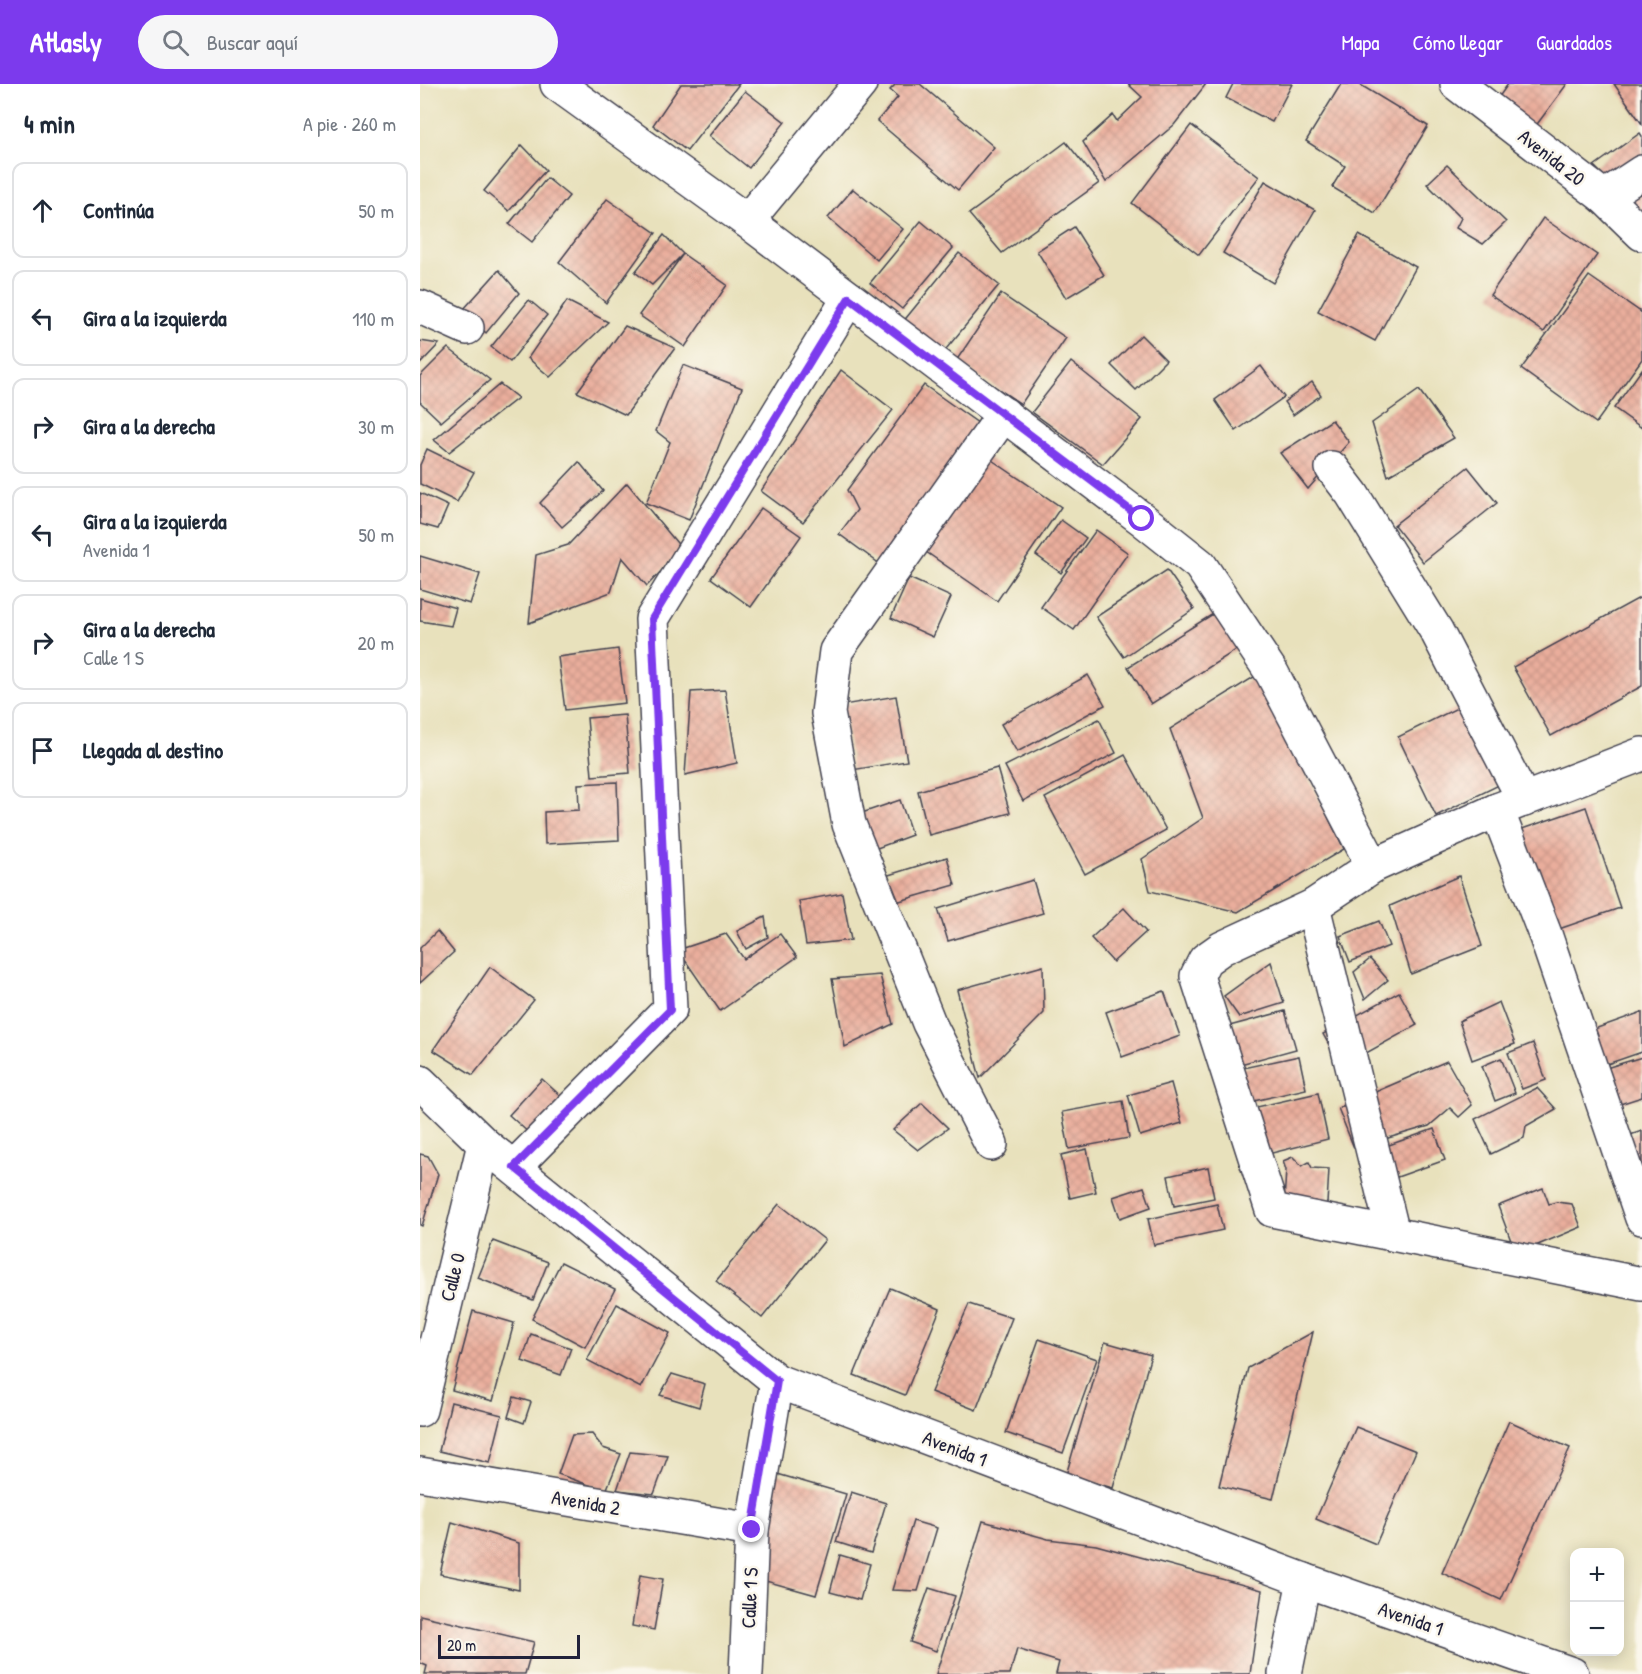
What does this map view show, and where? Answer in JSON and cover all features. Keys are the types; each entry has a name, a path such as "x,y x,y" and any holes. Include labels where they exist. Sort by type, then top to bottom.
{"street":[{"path":"557,84 747,221 1200,565 1272,674 1374,866"},
{"path":"747,221 860,84"},
{"name":"Avenida 20","path":"1457,84 1604,197 1642,234"},
{"path":"1604,197 1642,172"},
{"path":"514,1167 670,1010 652,619 849,298"},
{"path":"420,307 467,328"},
{"path":"991,1144 929,1023 849,824 828,713 836,651 1004,414"},
{"path":"1332,468 1352,494 1437,632 1511,805 1546,937 1642,1218"},
{"path":"1642,754 1511,805 1374,866 1313,906 1222,948 1205,960 1197,976 1272,1210 1642,1284"},
{"path":"1313,906 1393,1234"},
{"name":"Avenida 1","path":"420,1082 484,1144 777,1381 1304,1580 1572,1674"},
{"name":"Calle 0","path":"420,1410 484,1144"},
{"name":"Calle 1 S","path":"746,1674 752,1530 777,1381"},
{"name":"Avenida 2","path":"420,1474 752,1530"},
{"path":"1286,1674 1304,1580"}],"building":[{"path":"681,84 739,84 687,151 653,125"},
{"path":"896,84 920,84 994,147 958,190 877,121 898,97 890,90"},
{"path":"1128,84 1206,84 1174,125 1106,182 1083,142 1113,115 1117,121 1142,97"},
{"path":"1233,84 1292,84 1272,122 1226,98"},
{"path":"1341,84 1359,84 1428,126 1375,213 1332,187 1345,166 1306,141"},
{"path":"1508,84 1567,84 1535,127 1496,101"},
{"path":"1614,84 1642,84 1642,124"},
{"path":"745,91 785,122 749,168 709,136"},
{"path":"1191,125 1259,177 1199,255 1132,203"},
{"path":"1640,133 1642,160 1609,181 1594,166"},
{"path":"1066,142 1099,183 1002,253 969,214"},
{"path":"522,145 546,170 509,211 484,191"},
{"path":"1447,165 1506,222 1483,244 1456,228 1461,218 1427,184"},
{"path":"547,178 569,196 532,242 509,224"},
{"path":"1265,181 1315,210 1273,283 1223,253"},
{"path":"1642,186 1642,219 1621,194"},
{"path":"853,189 903,229 877,260 828,218"},
{"path":"607,199 656,233 606,303 559,262"},
{"path":"1543,218 1597,255 1544,332 1490,295"},
{"path":"921,221 953,248 902,309 870,283"},
{"path":"1074,227 1104,275 1066,298 1037,251"},
{"path":"664,235 683,254 652,285 635,272"},
{"path":"1359,235 1416,267 1375,341 1318,311"},
{"path":"959,253 999,285 937,360 898,328"},
{"path":"683,254 727,285 685,347 639,315"},
{"path":"499,270 519,293 486,333 463,310"},
{"path":"1589,276 1642,313 1642,359 1596,423 1521,369"},
{"path":"1001,294 1066,338 1021,404 956,361"},
{"path":"529,300 547,315 510,362 491,347"},
{"path":"567,301 608,322 550,377 528,358"},
{"path":"625,326 675,348 626,415 577,392"},
{"path":"1141,335 1166,360 1136,390 1111,365"},
{"path":"420,341 439,344 420,364"},
{"path":"448,348 490,380 441,422 420,402 420,376"},
{"path":"1071,362 1142,419 1103,464 1032,412"},
{"path":"683,365 742,388 689,520 646,503 670,442 656,431"},
{"path":"1261,366 1284,397 1236,431 1215,400"},
{"path":"1642,369 1642,428 1614,408"},
{"path":"841,370 893,410 803,522 761,491"},
{"path":"1312,382 1321,395 1293,415 1284,402"},
{"path":"500,384 518,398 449,452 434,440"},
{"path":"924,385 985,428 884,567 839,534 857,510 847,490"},
{"path":"1419,390 1454,438 1388,476 1372,423"},
{"path":"1332,420 1349,442 1308,489 1280,453"},
{"path":"427,449 474,472 457,502 420,484 420,465"},
{"path":"983,454 1061,507 997,601 919,547"},
{"path":"579,462 603,491 562,527 540,503"},
{"path":"1468,467 1497,503 1423,562 1394,525"},
{"path":"627,483 682,549 647,586 622,557 611,592 529,623 536,555 568,545"},
{"path":"420,493 448,506 438,529 420,524"},
{"path":"761,508 801,536 751,607 711,578"},
{"path":"1061,520 1086,538 1061,573 1036,555"},
{"path":"1096,530 1128,553 1074,630 1041,607"},
{"path":"420,556 480,574 470,604 420,589"},
{"path":"1167,570 1194,609 1124,657 1096,617"},
{"path":"909,578 951,597 933,637 891,618"},
{"path":"1641,597 1642,686 1551,736 1513,667"},
{"path":"420,598 456,608 451,626 420,621"},
{"path":"1221,609 1244,645 1151,704 1128,667"},
{"path":"618,649 625,703 565,710 558,657"},
{"path":"1088,675 1105,705 1017,752 1001,724"},
{"path":"1257,675 1344,849 1238,912 1150,891 1142,859 1203,818 1170,729"},
{"path":"725,690 737,763 685,775 691,692"},
{"path":"896,696 907,761 852,770 843,705"},
{"path":"1461,706 1499,785 1436,816 1398,737"},
{"path":"625,715 630,773 592,776 587,718"},
{"path":"1099,719 1116,753 1023,801 1005,766"},
{"path":"1125,755 1166,830 1085,874 1045,798"},
{"path":"997,768 1010,813 929,835 918,791"},
{"path":"617,782 619,840 545,844 544,812 579,810 578,784"},
{"path":"900,800 912,835 869,851 856,815"},
{"path":"1586,807 1620,908 1556,930 1522,829"},
{"path":"947,857 955,885 889,904 882,877"},
{"path":"1459,876 1482,946 1411,974 1390,906"},
{"path":"1033,880 1043,913 948,941 938,909"},
{"path":"842,893 851,940 806,945 799,901"},
{"path":"1124,908 1146,932 1113,962 1091,938"},
{"path":"765,917 768,937 746,949 737,931"},
{"path":"1379,921 1389,946 1350,962 1340,936"},
{"path":"437,931 454,952 420,983 420,948"},
{"path":"726,934 744,959 780,934 797,957 720,1011 678,950"},
{"path":"1370,959 1388,980 1365,999 1354,972"},
{"path":"1271,962 1284,1003 1239,1017 1224,996"},
{"path":"1043,966 1044,1013 980,1078 957,990"},
{"path":"490,967 534,1000 473,1075 433,1050"},
{"path":"880,975 893,1024 845,1047 832,979"},
{"path":"1164,991 1180,1036 1122,1057 1106,1012"},
{"path":"1399,992 1417,1025 1341,1067 1323,1034"},
{"path":"1499,1002 1515,1044 1472,1060 1459,1021"},
{"path":"1285,1011 1296,1049 1222,1069 1211,1031"},
{"path":"1642,1012 1642,1052 1584,1072 1572,1037"},
{"path":"1533,1043 1546,1080 1522,1089 1508,1053"},
{"path":"1299,1056 1306,1089 1236,1105 1229,1071"},
{"path":"1642,1057 1642,1097 1595,1112 1583,1075"},
{"path":"1501,1058 1515,1093 1495,1101 1482,1066"},
{"path":"1447,1061 1472,1105 1459,1117 1450,1108 1429,1126 1354,1148 1338,1108"},
{"path":"542,1079 564,1099 531,1135 509,1115"},
{"path":"1171,1083 1182,1123 1140,1136 1128,1095"},
{"path":"1537,1088 1556,1109 1526,1126 1524,1138 1491,1154 1475,1119"},
{"path":"1318,1093 1328,1139 1260,1156 1248,1109"},
{"path":"1123,1101 1129,1138 1069,1149 1062,1112"},
{"path":"922,1103 948,1128 918,1150 893,1130"},
{"path":"1434,1129 1445,1160 1372,1186 1361,1155"},
{"path":"1642,1131 1642,1196 1624,1137"},
{"path":"1087,1149 1096,1192 1070,1198 1061,1155"},
{"path":"420,1154 428,1156 438,1174 422,1226 420,1225"},
{"path":"1293,1157 1302,1166 1309,1162 1312,1168 1329,1169 1327,1204 1284,1202 1286,1170 1283,1161"},
{"path":"1208,1167 1214,1198 1174,1206 1168,1176"},
{"path":"1144,1187 1151,1207 1120,1218 1113,1197"},
{"path":"1543,1188 1549,1204 1556,1202 1572,1204 1581,1227 1516,1254 1498,1206"},
{"path":"779,1204 825,1240 762,1318 716,1281"},
{"path":"1217,1204 1223,1230 1154,1245 1148,1219"},
{"path":"493,1241 548,1262 533,1300 478,1278"},
{"path":"561,1262 615,1289 585,1347 532,1319"},
{"path":"890,1288 940,1309 905,1395 854,1375"},
{"path":"617,1304 670,1333 641,1388 587,1360"},
{"path":"969,1304 1012,1318 976,1410 931,1392"},
{"path":"473,1311 514,1323 493,1401 452,1390"},
{"path":"1313,1332 1273,1499 1219,1486 1248,1368"},
{"path":"531,1334 571,1348 561,1375 522,1361"},
{"path":"1039,1339 1097,1359 1063,1453 1006,1433"},
{"path":"1105,1342 1151,1355 1113,1488 1066,1475"},
{"path":"672,1374 705,1384 699,1407 660,1395"},
{"path":"514,1397 531,1402 524,1423 508,1417"},
{"path":"451,1402 502,1415 490,1463 439,1451"},
{"path":"1509,1421 1570,1448 1501,1600 1442,1573"},
{"path":"1356,1427 1416,1451 1376,1544 1316,1519"},
{"path":"592,1434 603,1448 621,1454 606,1491 558,1474 572,1435"},
{"path":"630,1452 668,1456 654,1494 617,1490"},
{"path":"774,1473 846,1494 816,1595 744,1575"},
{"path":"851,1492 886,1503 871,1553 836,1542"},
{"path":"913,1521 937,1528 918,1591 892,1590"},
{"path":"983,1521 1048,1539 1096,1545 1262,1590 1250,1674 1056,1674 1059,1662 1017,1649 1010,1674 936,1674"},
{"path":"452,1522 519,1543 519,1590 440,1574"},
{"path":"840,1555 870,1564 860,1600 830,1592"},
{"path":"640,1575 663,1579 654,1630 632,1626"},
{"path":"929,1588 955,1596 936,1651 910,1642"},
{"path":"420,1615 534,1642 525,1674 425,1674 427,1666 420,1663"}],"route":[{"path":"752,1530 777,1381 514,1167 670,1010 652,619 849,298 1142,519"}]}
